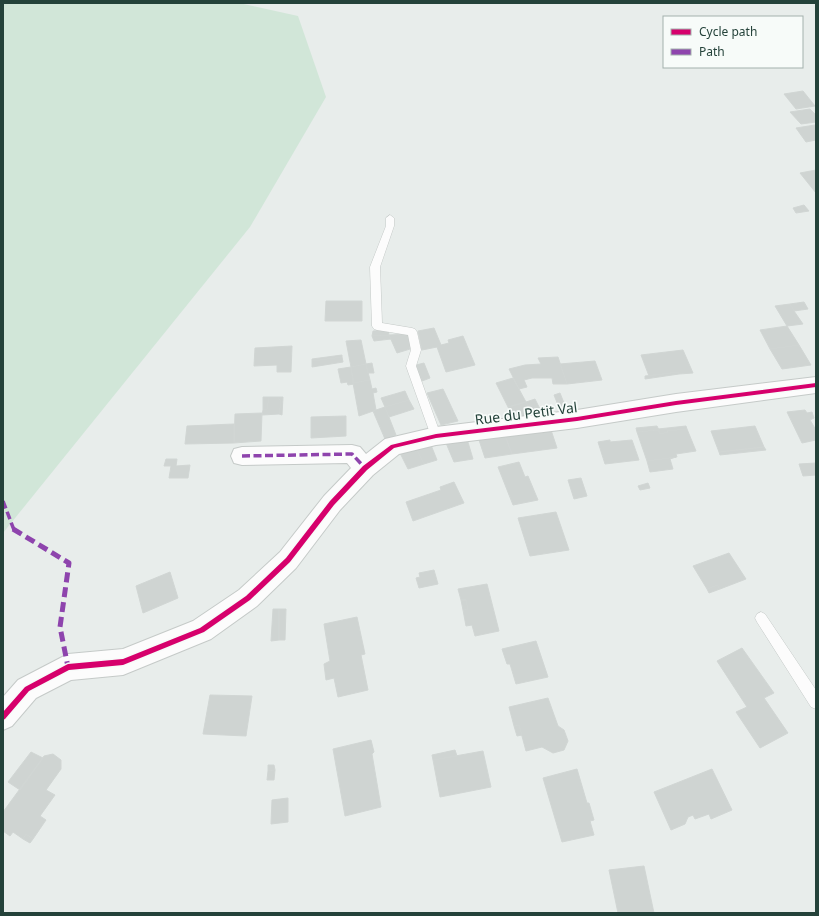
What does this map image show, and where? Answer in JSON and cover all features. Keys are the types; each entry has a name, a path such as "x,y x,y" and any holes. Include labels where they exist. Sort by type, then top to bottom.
{"street":[{"name":"Rue du Petit Val","path":"3,717 27,689 68,667 123,662 202,630 248,598 288,560 332,503 365,468 393,446 436,436 578,419 676,403 816,385"},
{"path":"242,456 352,454 365,468"}],"lane":[{"path":"390,218 390,226 374,267 377,326 412,332 416,350 411,366 436,436"},
{"path":"761,618 816,702"}],"green space":[{"path":"3,3 239,3 298,16 326,97 250,227 3,533"}],"building":[{"path":"803,91 815,106 796,109 784,94"},
{"path":"810,109 816,115 816,122 801,124 790,112"},
{"path":"815,125 816,140 806,142 796,128"},
{"path":"816,170 816,193 800,173"},
{"path":"804,205 809,211 796,213 793,208"},
{"path":"326,301 362,301 362,321 325,321"},
{"path":"804,302 808,309 794,311 790,304"},
{"path":"790,304 803,324 787,326 775,306"},
{"path":"787,326 799,345 770,349 760,330"},
{"path":"434,328 441,345 449,343 448,340 463,336 475,365 446,372 437,347 422,350 418,331"},
{"path":"388,330 389,335 372,336 373,331"},
{"path":"408,334 410,349 397,353 389,335"},
{"path":"389,335 391,339 374,341 372,336"},
{"path":"361,340 366,364 351,367 346,341"},
{"path":"799,345 811,365 782,369 770,349"},
{"path":"292,346 291,372 277,372 277,365 254,366 255,348"},
{"path":"683,350 693,373 679,374 678,372 649,376 641,355"},
{"path":"342,355 342,357 312,361 312,359"},
{"path":"342,357 343,362 312,367 312,361"},
{"path":"558,357 567,384 553,384 552,378 532,378 524,380 527,387 519,389 509,369 525,365 541,364 538,358"},
{"path":"595,361 602,380 567,384 560,364"},
{"path":"372,363 374,373 368,373 366,364"},
{"path":"424,363 430,378 422,381 416,365"},
{"path":"366,364 370,380 353,383 351,367"},
{"path":"351,367 354,384 348,385 347,382 341,383 338,369"},
{"path":"678,372 679,374 645,379 645,376"},
{"path":"513,378 526,402 508,407 496,383"},
{"path":"370,380 372,389 376,388 377,392 373,393 376,410 359,416 353,383"},
{"path":"443,389 458,421 441,425 427,393"},
{"path":"405,391 409,400 385,407 381,398"},
{"path":"560,393 566,408 560,410 554,395"},
{"path":"263,397 269,397 267,409 263,410"},
{"path":"269,397 278,397 281,402 279,414 262,415 263,410 267,409"},
{"path":"278,397 283,397 282,415 279,414 281,402"},
{"path":"535,399 542,413 533,417 526,402"},
{"path":"409,400 414,409 389,417 385,407"},
{"path":"526,402 533,417 514,419 508,407"},
{"path":"385,407 396,435 385,439 373,411"},
{"path":"805,410 807,413 812,412 814,418 810,420 816,430 816,440 802,443 787,412"},
{"path":"262,413 261,441 234,443 235,414"},
{"path":"346,416 346,436 311,438 311,417"},
{"path":"234,424 234,443 185,444 187,426"},
{"path":"657,426 659,430 637,432 636,428"},
{"path":"686,426 687,429 667,431 668,432 660,434 658,429"},
{"path":"755,426 764,447 719,452 711,431"},
{"path":"550,427 557,448 512,454 504,433"},
{"path":"687,429 696,451 676,454 677,457 647,461 637,432 659,430 660,434 668,432 667,431"},
{"path":"504,433 512,454 485,458 478,437"},
{"path":"467,439 473,459 454,462 446,443"},
{"path":"610,440 610,442 632,440 639,460 605,464 598,442"},
{"path":"431,445 437,460 424,464 416,448"},
{"path":"764,447 766,450 720,455 719,452"},
{"path":"416,448 424,464 408,469 399,451"},
{"path":"676,457 670,459 673,469 650,472 647,461"},
{"path":"166,459 177,459 176,466 190,465 188,478 169,478 171,466 164,466"},
{"path":"519,462 525,477 528,476 538,500 513,505 498,467"},
{"path":"816,463 816,475 803,476 799,464"},
{"path":"581,478 587,496 574,499 568,480"},
{"path":"454,482 464,503 413,521 406,502 441,490 440,487"},
{"path":"648,483 650,488 640,490 638,486"},
{"path":"556,512 569,550 530,556 518,518"},
{"path":"729,553 746,579 720,589 717,585 707,589 693,566"},
{"path":"434,570 438,584 419,588 416,578 420,577 419,573"},
{"path":"170,572 178,598 143,613 136,586"},
{"path":"487,584 499,631 475,636 472,625 466,626 463,610 468,609 466,600 461,600 458,589"},
{"path":"717,585 720,589 709,593 707,589"},
{"path":"461,600 466,600 468,609 463,610"},
{"path":"273,609 279,609 279,640 271,641"},
{"path":"279,609 286,609 285,640 279,640"},
{"path":"357,617 365,654 361,655 368,690 338,697 334,678 326,680 324,664 330,661 324,624"},
{"path":"536,641 548,677 516,684 510,664 507,664 502,649"},
{"path":"742,648 774,693 764,698 788,733 760,748 736,712 747,707 717,661"},
{"path":"210,695 252,696 246,736 203,734"},
{"path":"548,698 558,726 564,730 568,741 564,750 553,753 542,747 526,751 519,725 514,726 509,707"},
{"path":"519,725 522,735 517,736 514,726"},
{"path":"371,740 381,807 345,816 333,749"},
{"path":"455,750 457,756 433,760 432,755"},
{"path":"483,751 491,787 440,797 433,760"},
{"path":"31,752 43,758 20,790 8,782"},
{"path":"53,754 61,760 61,769 46,790 55,795 40,816 46,820 33,839 26,834 23,839 13,832 10,836 3,831 3,812 44,756"},
{"path":"268,765 274,765 275,770 268,771"},
{"path":"577,769 587,803 589,803 594,820 590,821 594,835 562,842 543,778"},
{"path":"712,769 732,810 711,819 709,814 695,819 693,815 688,817 685,824 671,830 654,792"},
{"path":"275,770 274,780 267,780 268,771"},
{"path":"288,798 288,822 271,824 272,800"},
{"path":"26,834 33,839 30,843 23,839"},
{"path":"644,866 654,913 618,913 609,870"}],"marked path":[{"path":"242,456 352,454 365,468"},
{"path":"3,501 13,530 69,563 60,627 68,667"}],"cycle path":[{"path":"3,717 27,689 68,667 123,662 202,630 248,598 288,560 332,503 365,468 393,446 436,436 577,419 676,403 816,385"}]}
